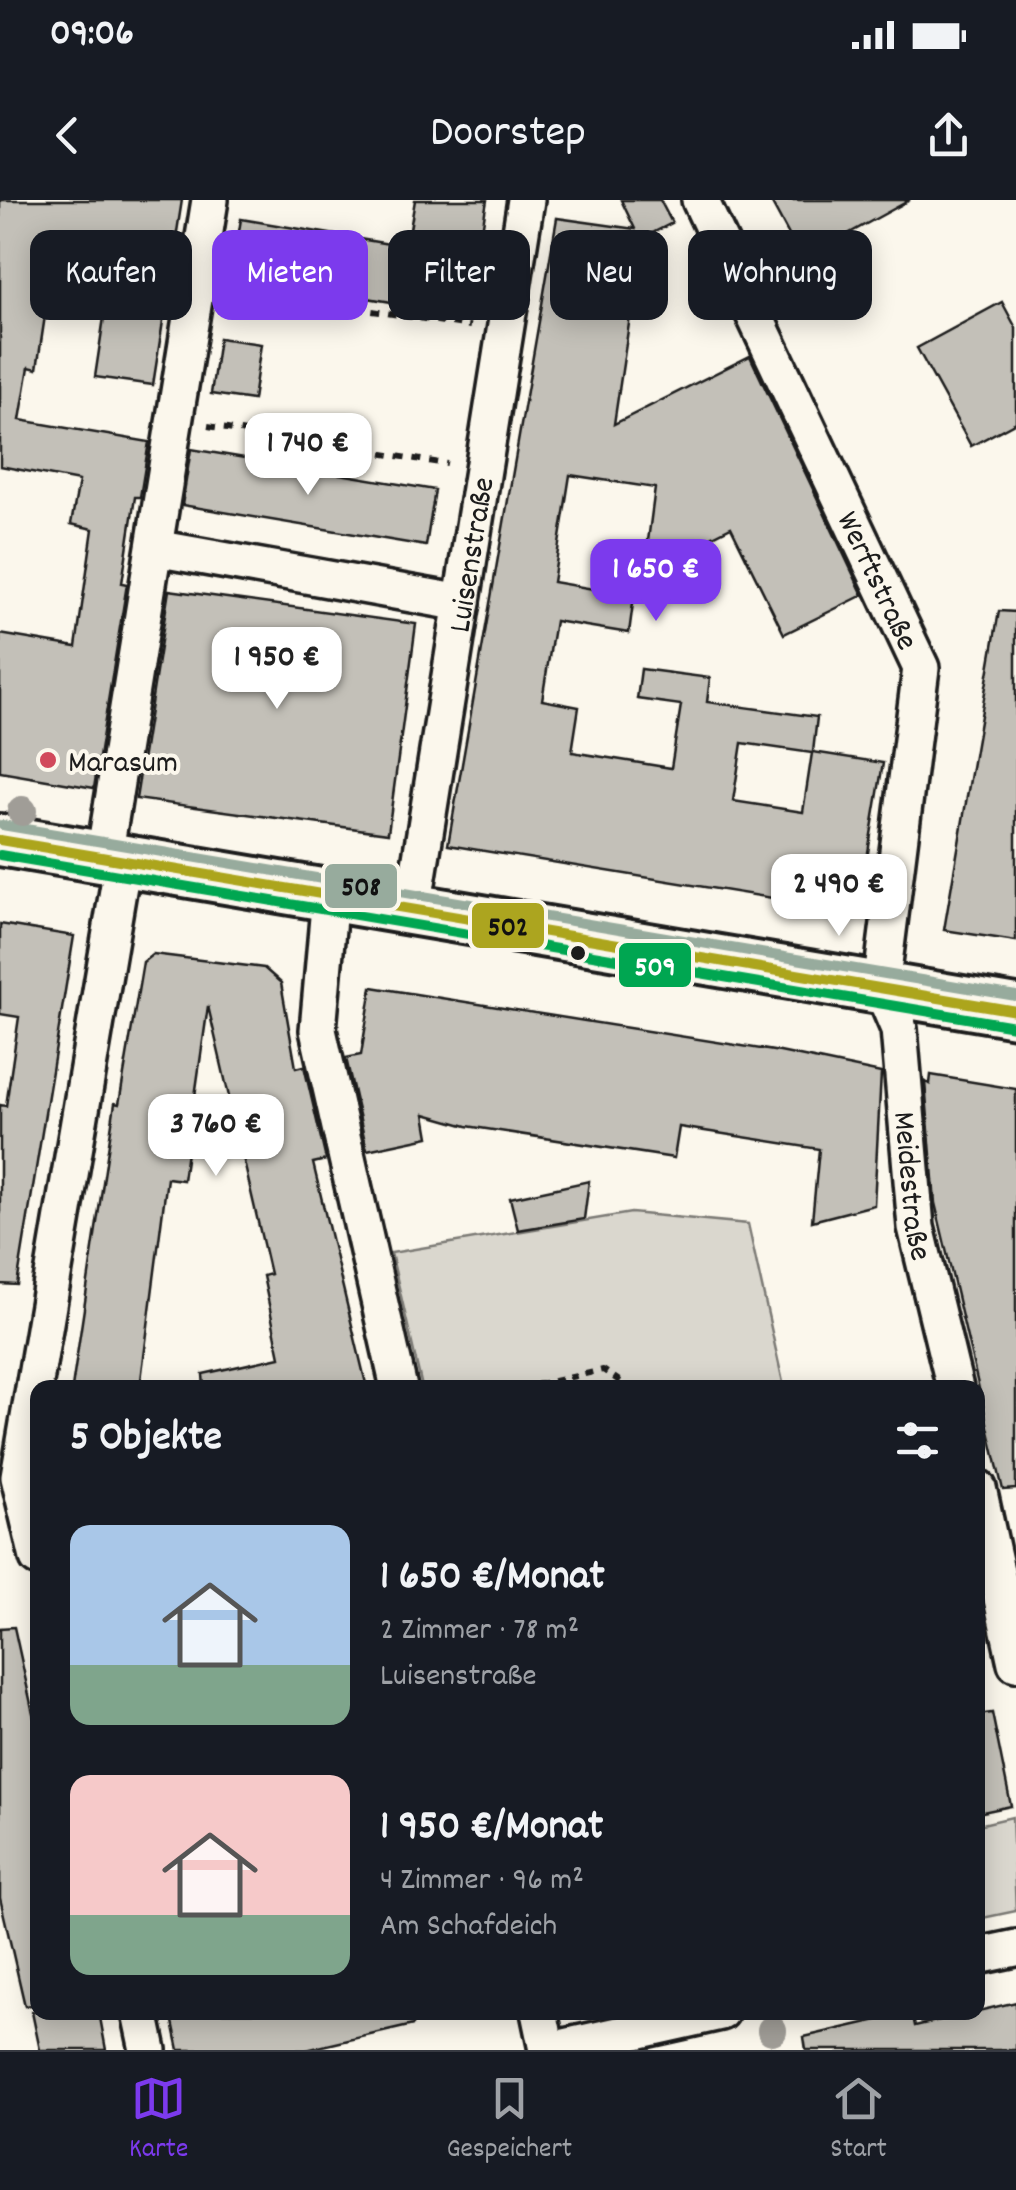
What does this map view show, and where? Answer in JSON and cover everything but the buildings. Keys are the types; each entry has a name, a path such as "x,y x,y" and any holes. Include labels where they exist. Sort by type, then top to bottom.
{"main road":[{"path":"0,840 1016,1011"}],"street":[{"path":"30,1534 10,1475 113,859 154,548 210,200"},
{"name":"Luisenstraße","path":"413,908 526,200"},
{"name":"Werftstraße","path":"700,200 921,668 881,987"},
{"path":"154,548 462,603"},
{"path":"330,895 318,1030 398,1380"},
{"name":"Meidestraße","path":"881,987 900,1029 916,1227 952,1380"},
{"path":"985,1520 1016,1662"},
{"path":"985,1955 1016,1948"},
{"path":"142,2020 148,2050"},
{"path":"540,2020 549,2050 685,2020"}],"path":[{"path":"197,284 506,331"},
{"path":"175,421 483,470"},
{"path":"558,1380 603,1370 618,1380"}],"shaded area":[{"path":"631,1213 748,1224 782,1380 420,1380 391,1253"},
{"path":"1012,1817 1016,1911 985,1918 985,1823"}],"transit line":[{"name":"508","path":"2,825 1016,996"},
{"name":"502","path":"0,840 1016,1011"},
{"name":"509","path":"0,855 1014,1026"}],"place":[{"name":"Marasum","path":"48,760"}]}
